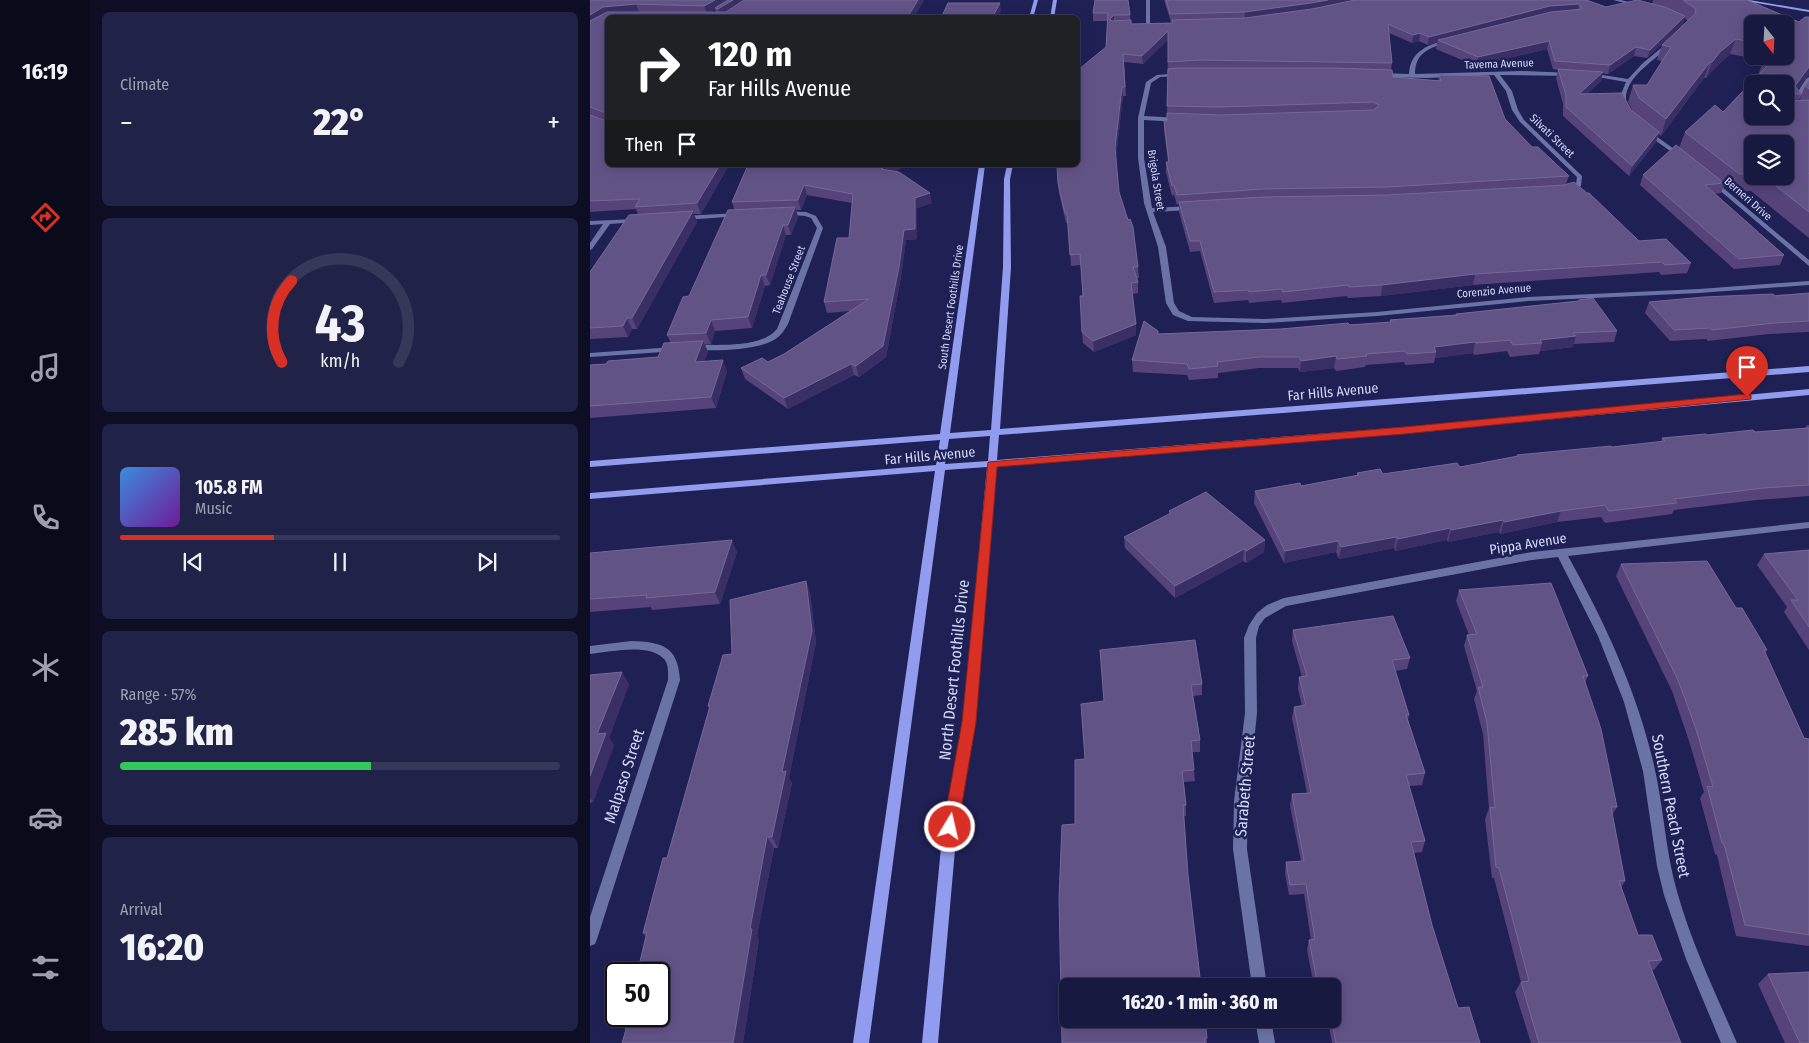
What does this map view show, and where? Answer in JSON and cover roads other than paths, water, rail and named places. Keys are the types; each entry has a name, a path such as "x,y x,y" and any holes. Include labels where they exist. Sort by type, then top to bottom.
{"main road":[{"path":"1032,15 1036,0"},
{"path":"1052,15 1055,0"},
{"path":"1741,0 1809,11"},
{"name":"South Desert Foothills Drive","path":"940,469 982,167"},
{"path":"995,433 1008,267 1007,179 1010,167"},
{"name":"Far Hills Avenue","path":"590,464 944,438 1809,369"},
{"name":"Far Hills Avenue","path":"590,496 1385,432 1809,392"},
{"name":"North Desert Foothills Drive","path":"930,1043 950,827 969,722 995,433"},
{"path":"861,1043 940,469"}],"street":[{"path":"1148,0 1148,26"},
{"path":"1615,0 1626,1 1645,7"},
{"path":"1140,26 1157,26"},
{"path":"1412,76 1412,62 1420,52 1458,38"},
{"path":"1627,111 1622,97 1629,82 1674,39"},
{"name":"Brigola Street","path":"1181,317 1172,309 1170,303 1160,240 1149,210 1141,158 1142,118 1149,82 1159,76 1188,74"},
{"name":"Tavema Avenue","path":"1369,74 1412,76 1575,74"},
{"name":"Silvati Street","path":"1496,74 1509,92 1515,110 1522,121 1538,139 1577,174 1581,181 1576,188 1561,191"},
{"path":"1582,75 1629,82"},
{"path":"1798,109 1793,104 1794,101 1809,79"},
{"path":"1142,118 1183,120"},
{"path":"1641,127 1690,163"},
{"name":"Berneri Drive","path":"1704,174 1809,264"},
{"path":"1149,210 1197,207"},
{"name":"Teahouse Street","path":"590,355 740,346 762,342 777,335 784,324 820,228 814,217 806,214 773,214"},
{"path":"676,219 745,215"},
{"path":"590,223 647,220"},
{"path":"590,248 608,222"},
{"name":"Corenzio Avenue","path":"1181,317 1201,320 1283,320 1377,314 1528,299 1724,290 1809,283"},
{"name":"Pippa Avenue","path":"1258,617 1269,608 1284,602 1485,564 1561,552 1809,525"},
{"name":"Southern Peach Street","path":"1561,552 1596,617 1626,688 1650,772 1665,872 1673,902 1692,959 1729,1043"},
{"name":"Sarabeth Street","path":"1258,617 1252,627 1250,638 1249,738 1240,825 1242,867 1258,978"},
{"name":"Malpaso Street","path":"590,650 649,646 660,649 668,654 673,660 675,670 674,680 590,939"},
{"path":"1264,1028 1267,1043"}]}
